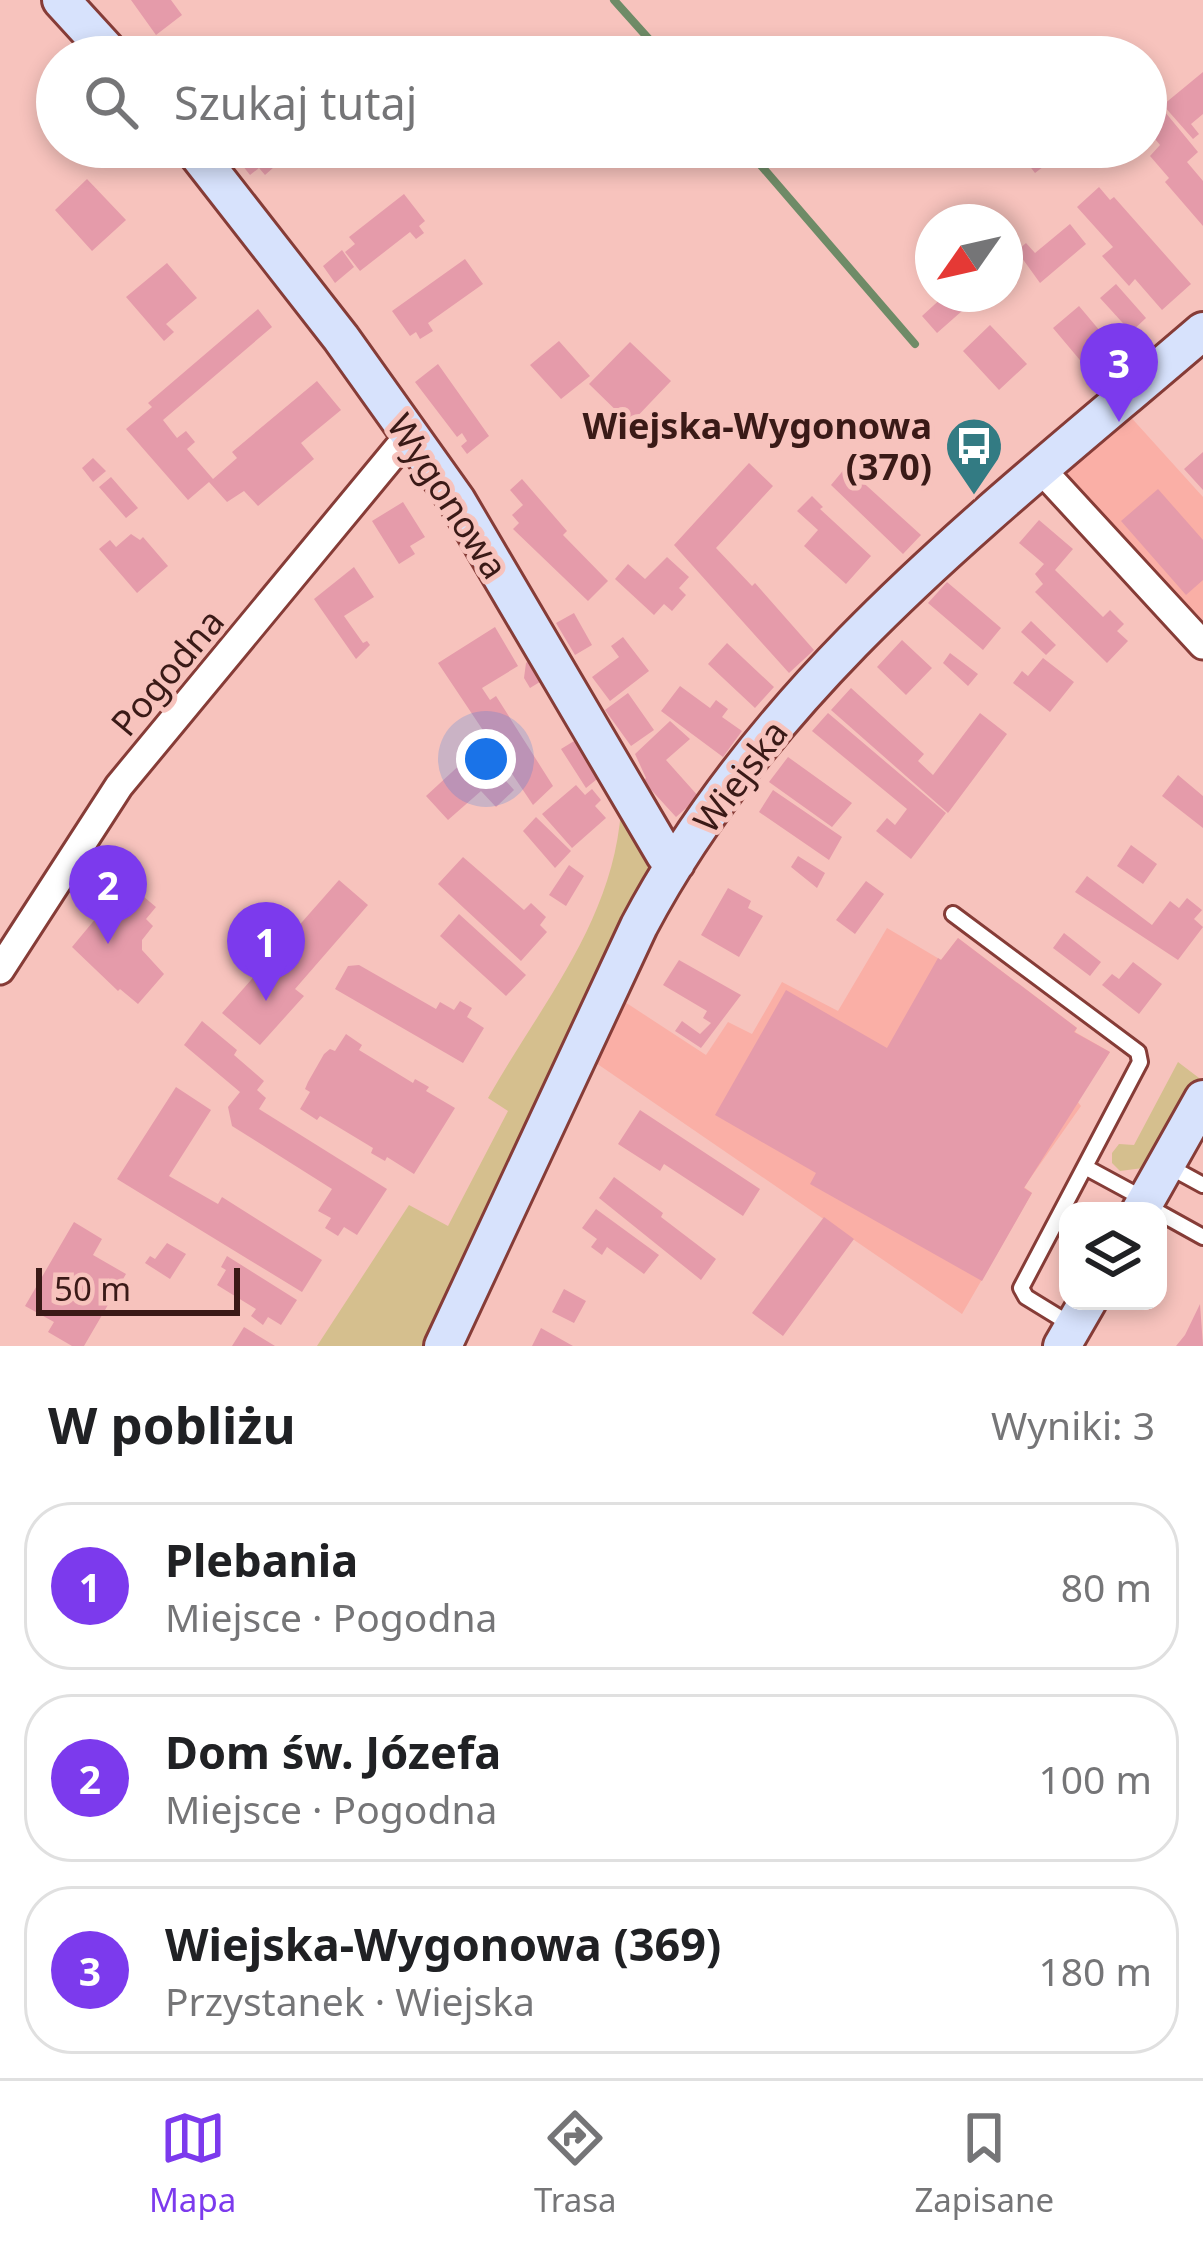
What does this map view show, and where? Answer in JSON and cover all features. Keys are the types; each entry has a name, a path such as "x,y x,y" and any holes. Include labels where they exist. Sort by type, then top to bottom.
{"street":[{"path":"62,0 94,36"},
{"name":"Wygonowa","path":"208,168 410,434 500,571 665,855 676,863"},
{"name":"Wiejska","path":"443,1346 619,966 676,863 752,757 869,622 1039,467 1203,331"},
{"name":"Pogodna","path":"0,970 119,786 410,434"},
{"path":"1039,467 1203,646"},
{"path":"1151,1202 1203,1099"}],"lane":[{"path":"952,914 1138,1052 1140,1062 1021,1288 1026,1298 1075,1324"},
{"path":"1166,1165 1203,1185"},
{"path":"1085,1167 1141,1202"},
{"path":"1167,1217 1203,1237"}],"shaded area":[{"path":"1118,403 1203,497 1203,645 1039,467"},
{"path":"621,810 665,855 443,1346 317,1346 409,1205 448,1226 508,1111 488,1098 589,926 615,851"},
{"path":"887,928 941,960 958,938 1077,1028 1075,1032 1110,1052 1077,1101 1081,1106 1024,1187 1032,1193 962,1314 580,1052 608,991 706,1055 728,1022 752,1034 782,982 838,1011"},
{"path":"1178,1062 1203,1081 1203,1099 1166,1165 1120,1171 1112,1163 1112,1153 1119,1144 1134,1145"}],"building":[{"path":"131,0 171,0 182,15 156,35"},
{"path":"1203,72 1203,114 1191,124 1199,134 1193,139 1167,110 1167,102"},
{"path":"1167,114 1198,152 1187,162 1203,181 1203,226 1165,182 1169,178 1160,168 1167,168"},
{"path":"87,179 126,220 92,251 55,210"},
{"path":"1099,187 1110,200 1114,197 1191,284 1162,310 1135,279 1129,286 1102,256 1113,247 1077,207"},
{"path":"404,194 425,221 419,226 424,233 416,239 410,232 360,271 345,252 355,244 349,237"},
{"path":"1070,224 1086,244 1040,283 1023,259 1023,246 1026,243 1035,253"},
{"path":"342,250 354,267 335,283 323,266"},
{"path":"465,259 483,284 428,323 433,331 420,339 416,332 410,336 392,311"},
{"path":"167,263 197,298 166,324 174,332 164,341 126,297"},
{"path":"1116,284 1146,318 1131,332 1100,298"},
{"path":"1079,306 1116,350 1090,372 1053,328"},
{"path":"258,309 272,327 163,420 177,438 186,431 195,442 187,449 213,479 237,458 232,452 317,381 341,410 301,443 314,459 258,506 244,491 227,502 209,482 188,500 126,429 152,407 148,403"},
{"path":"926,312 961,312 937,333 922,316"},
{"path":"990,325 1027,364 999,390 963,351"},
{"path":"559,341 590,376 561,399 530,365"},
{"path":"630,342 671,381 630,424 589,384"},
{"path":"438,364 489,436 467,454 461,446 467,441 462,433 457,437 415,382"},
{"path":"1203,452 1203,490 1184,469"},
{"path":"93,458 106,471 93,482 82,468"},
{"path":"749,463 773,486 716,548 752,586 755,583 814,650 789,673 674,545"},
{"path":"846,467 921,535 903,554 831,485"},
{"path":"111,477 138,508 126,518 99,487"},
{"path":"522,479 567,531 563,535 608,581 588,601 513,529 519,523 512,515 523,505 510,490"},
{"path":"1158,489 1203,540 1203,580 1186,595 1121,521"},
{"path":"812,496 871,556 846,584 804,546 818,530 797,511"},
{"path":"403,502 425,537 410,546 415,554 399,564 372,521"},
{"path":"1039,520 1073,549 1055,570 1103,617 1110,610 1124,624 1117,631 1128,641 1107,663 1035,592 1043,584 1035,574 1044,564 1019,543"},
{"path":"131,534 140,540 143,537 168,566 137,593 99,549 110,540 116,547"},
{"path":"667,557 689,577 679,588 686,595 672,611 664,604 654,615 615,579 628,564 645,579"},
{"path":"354,567 374,597 344,616 363,643 370,645 356,659 314,599"},
{"path":"947,582 1001,628 983,650 928,603"},
{"path":"574,613 592,645 575,655 556,623"},
{"path":"1031,621 1056,645 1046,655 1021,632"},
{"path":"495,627 518,666 482,688 490,700 496,696 553,786 533,805 438,663"},
{"path":"623,637 649,671 610,701 592,677 619,657 611,646"},
{"path":"902,640 932,668 906,695 877,667"},
{"path":"727,643 774,687 755,708 708,664"},
{"path":"950,653 978,674 968,686 943,663"},
{"path":"1043,658 1074,682 1050,712 1013,683 1022,671 1028,676"},
{"path":"531,659 543,680 530,688 524,678"},
{"path":"680,686 710,708 716,700 728,709 722,717 742,731 723,757 661,711"},
{"path":"851,688 924,754 918,761 933,775 980,713 1007,734 948,813 831,710"},
{"path":"628,693 654,730 631,746 605,710"},
{"path":"828,713 946,813 911,859 876,831 887,818 895,825 907,809 812,731"},
{"path":"670,721 690,739 666,760 699,797 676,817 643,781 646,778 635,754"},
{"path":"579,738 602,775 586,788 561,749"},
{"path":"477,749 514,790 496,807 481,791 448,820 426,796"},
{"path":"788,757 852,803 832,827 769,782"},
{"path":"1178,775 1203,796 1203,828 1162,796"},
{"path":"576,785 585,795 592,789 601,800 595,806 606,818 572,848 542,814"},
{"path":"773,790 842,837 829,860 759,812"},
{"path":"536,817 571,851 555,868 523,831"},
{"path":"1131,845 1157,864 1143,884 1117,866"},
{"path":"798,856 825,873 817,888 791,867"},
{"path":"463,857 524,910 531,903 546,917 540,925 547,932 521,961 438,884"},
{"path":"569,865 584,876 566,906 549,895"},
{"path":"1087,876 1152,925 1170,901 1179,908 1187,898 1202,910 1194,919 1203,927 1178,960 1075,892"},
{"path":"339,880 368,905 295,989 304,996 260,1045 222,1013 257,973 244,962 253,952 266,963"},
{"path":"866,881 884,894 855,934 836,920"},
{"path":"126,882 156,907 146,919 153,926 142,940 142,950 164,974 138,1004 72,947"},
{"path":"728,888 751,901 748,908 763,916 739,957 701,935"},
{"path":"459,914 526,975 506,996 440,936"},
{"path":"1064,933 1101,962 1090,976 1053,948"},
{"path":"958,938 1077,1028 1074,1032 1110,1052 1024,1188 1032,1193 982,1281 810,1184 816,1173 715,1115 786,990 887,1048 938,958"},
{"path":"679,960 741,995 701,1048 675,1031 682,1021 700,1034 711,1023 703,1018 707,1011 663,985"},
{"path":"1133,962 1162,984 1139,1014 1102,985 1112,974 1119,979"},
{"path":"359,965 436,1009 440,1002 454,1010 460,1001 472,1008 467,1017 484,1028 463,1063 335,989 348,966"},
{"path":"202,1021 264,1081 257,1090 266,1098 259,1109 387,1189 357,1235 344,1227 338,1236 325,1228 331,1218 318,1211 332,1189 232,1126 228,1107 240,1092 184,1045"},
{"path":"346,1034 362,1045 359,1050 413,1083 415,1079 429,1087 426,1091 455,1108 414,1174 371,1153 373,1148 320,1116 317,1120 300,1109 324,1054 335,1051"},
{"path":"176,1087 211,1110 169,1176 218,1204 222,1197 322,1260 302,1292 117,1179"},
{"path":"640,1110 760,1189 743,1216 664,1164 660,1171 618,1144"},
{"path":"614,1177 716,1259 701,1280 599,1198"},
{"path":"596,1209 659,1255 644,1274 607,1247 602,1255 591,1247 597,1239 582,1228"},
{"path":"824,1217 854,1239 783,1336 752,1313"},
{"path":"74,1222 102,1239 93,1255 126,1274 84,1346 72,1346 48,1332 54,1322 25,1306"},
{"path":"167,1243 186,1254 170,1279 145,1263 150,1256 155,1259"},
{"path":"227,1256 297,1300 281,1325 268,1317 263,1325 251,1316 256,1309 217,1285 226,1270 221,1267"},
{"path":"564,1289 586,1301 574,1323 552,1312"},
{"path":"1200,1304 1203,1346 1176,1346 1185,1335"},
{"path":"244,1327 275,1346 232,1346"},
{"path":"541,1328 573,1346 532,1346"}],"waterway":[{"path":"614,0 646,36"},
{"path":"763,168 915,344"}],"place":[{"name":"Wiejska-Wygonowa (369)","path":"1119,422"},
{"name":"Wiejska-Wygonowa (370)","path":"974,497"},
{"name":"Dom św. Józefa","path":"108,944"},
{"name":"Plebania","path":"266,1001"}]}
